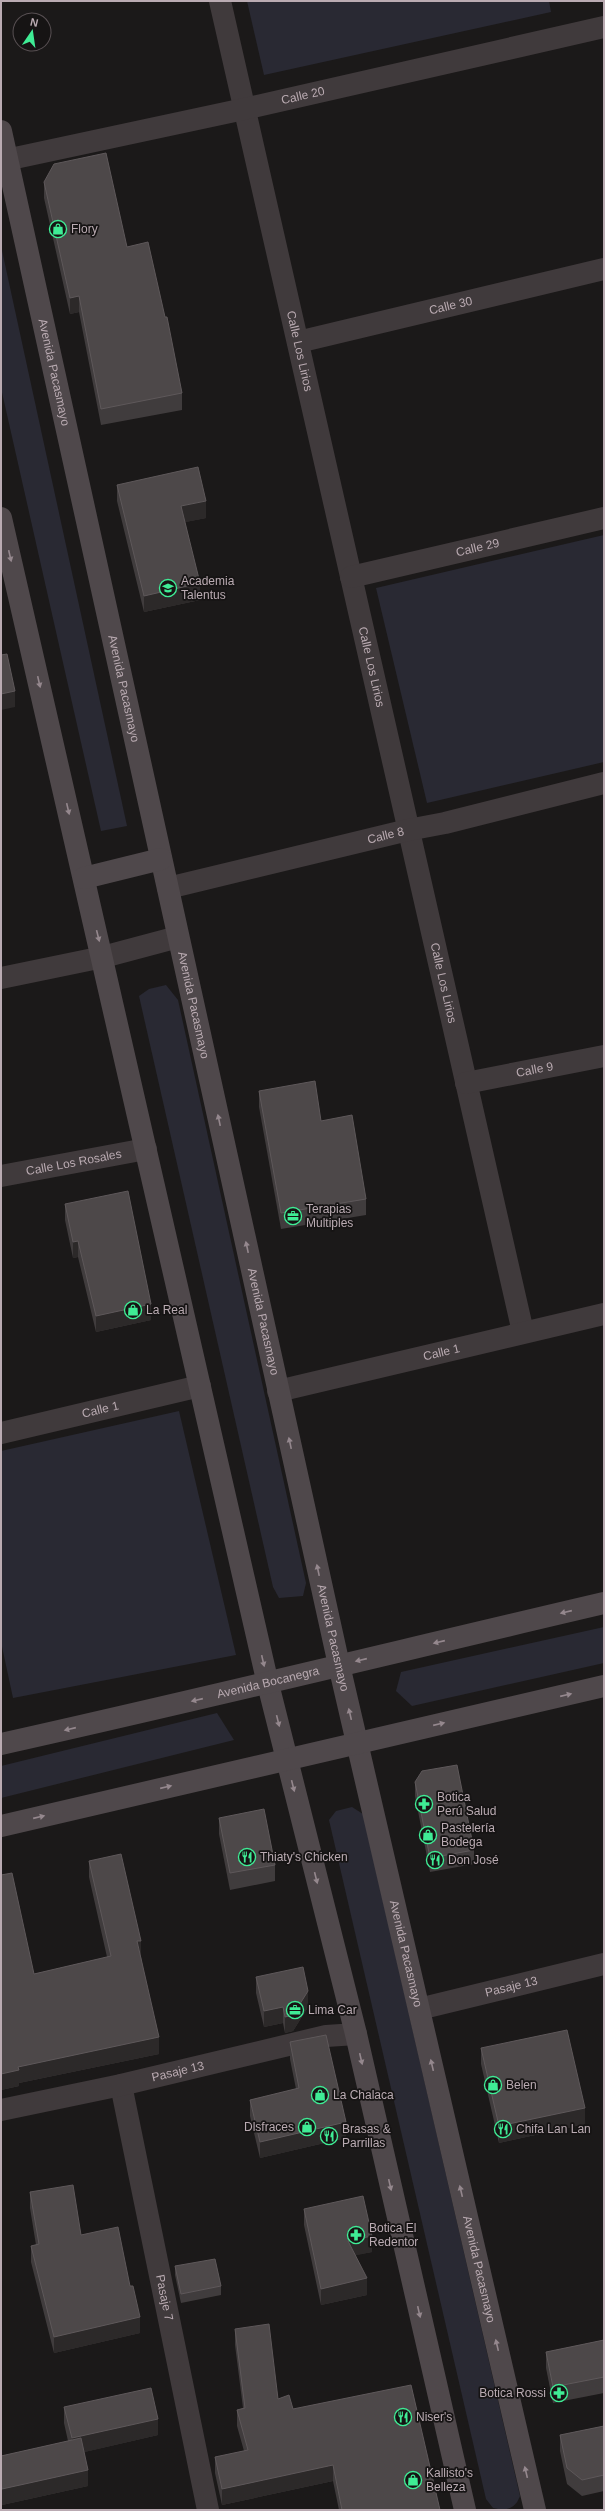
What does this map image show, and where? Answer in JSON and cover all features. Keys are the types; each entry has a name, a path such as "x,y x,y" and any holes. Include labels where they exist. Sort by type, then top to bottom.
{"main road":[{"name":"Avenida Pacasmayo","path":"1,131 4,160 162,859 339,1665 535,2510"},
{"path":"1,518 103,957 268,1684 356,2034 465,2510"},
{"path":"84,878 162,859"},
{"name":"Avenida Bocanegra","path":"1,1744 268,1684 339,1665 604,1603"},
{"path":"1,1826 287,1758 604,1686"}],"street":[{"name":"Calle Los Lirios","path":"220,1 523,1332"},
{"name":"Calle 20","path":"4,160 244,109 604,27"},
{"name":"Calle 30","path":"298,342 604,269"},
{"name":"Calle 29","path":"351,577 604,518"},
{"name":"Calle 8","path":"168,888 408,830 445,823 604,783"},
{"path":"1,978 103,957 178,937"},
{"name":"Calle 9","path":"466,1083 604,1056"},
{"name":"Calle Los Rosales","path":"1,1176 146,1149"},
{"name":"Calle 1","path":"278,1391 604,1314"},
{"name":"Calle 1","path":"1,1433 200,1386"},
{"name":"Pasaje 13","path":"418,2009 604,1964"},
{"name":"Pasaje 13","path":"1,2110 121,2085 326,2036 356,2034"},
{"name":"Pasaje 7","path":"121,2085 208,2510"}],"shaded area":[{"path":"247,1 549,1 551,12 264,75"},
{"path":"1,246 127,826 101,831 1,388"},
{"path":"604,535 604,762 427,803 376,588"},
{"path":"166,985 178,1000 306,1583 303,1596 279,1598 273,1587 139,996 149,989"},
{"path":"179,1411 236,1655 13,1698 1,1642 1,1451"},
{"path":"604,1627 604,1663 412,1706 396,1691 401,1672"},
{"path":"217,1713 234,1740 1,1798 1,1766"},
{"path":"352,1807 363,1814 520,2496 516,2504 506,2509 493,2508 486,2499 329,1820 336,1811"}],"building":[{"path":"106,153 127,247 148,242 165,317 167,317 182,393 101,409 79,296 70,298 44,182 54,164"},
{"path":"198,467 206,501 181,506 200,583 144,596 117,485"},
{"path":"7,654 15,691 1,694 1,655"},
{"path":"315,1081 321,1121 352,1115 366,1199 281,1213 259,1091"},
{"path":"128,1191 151,1304 96,1316 78,1241 73,1242 65,1204"},
{"path":"457,1765 474,1850 430,1858 415,1782 422,1771"},
{"name":"Thiaty's Chicken","path":"264,1809 275,1865 230,1873 219,1818"},
{"path":"121,1854 141,1941 137,1941 159,2037 18,2067 19,2070 1,2074 1,1875 12,1873 34,1974 111,1956 89,1861"},
{"path":"303,1967 308,1991 293,2015 285,2017 283,2007 264,2011 256,1977"},
{"path":"567,2030 585,2108 499,2126 481,2048"},
{"path":"326,2035 346,2122 260,2142 250,2100 299,2088 290,2042"},
{"path":"73,2185 81,2235 118,2227 130,2286 133,2286 140,2317 54,2337 31,2246 39,2244 30,2192"},
{"path":"363,2196 372,2236 348,2241 367,2278 321,2289 304,2209"},
{"path":"215,2259 221,2286 181,2294 175,2266"},
{"path":"269,2324 278,2399 289,2395 293,2409 411,2385 440,2510 342,2510 333,2465 222,2489 215,2457 248,2450 237,2410 245,2408 235,2329"},
{"path":"604,2340 604,2377 553,2387 546,2352"},
{"path":"151,2388 158,2419 72,2438 64,2407"},
{"path":"604,2426 604,2475 582,2480 567,2468 560,2435"},
{"path":"81,2438 88,2470 2,2489 1,2456"}],"place":[{"name":"Flory","path":"58,229"},
{"name":"Academia Talentus","path":"168,588"},
{"name":"Terapias Multiples","path":"293,1216"},
{"name":"La Real","path":"133,1310"},
{"name":"Botica Perú Salud","path":"424,1804"},
{"name":"Pastelería Bodega","path":"428,1835"},
{"name":"Thiaty's Chicken","path":"247,1857"},
{"name":"Don José","path":"435,1860"},
{"name":"Lima Car","path":"295,2010"},
{"name":"Belen","path":"493,2085"},
{"name":"La Chalaca","path":"320,2095"},
{"name":"Dlsfraces","path":"307,2127"},
{"name":"Chifa Lan Lan","path":"503,2129"},
{"name":"Brasas & Parrillas","path":"329,2136"},
{"name":"Botica El Redentor","path":"356,2235"},
{"name":"Botica Rossi","path":"559,2393"},
{"name":"Niser's","path":"403,2417"},
{"name":"Kallisto's Belleza","path":"413,2480"}]}
